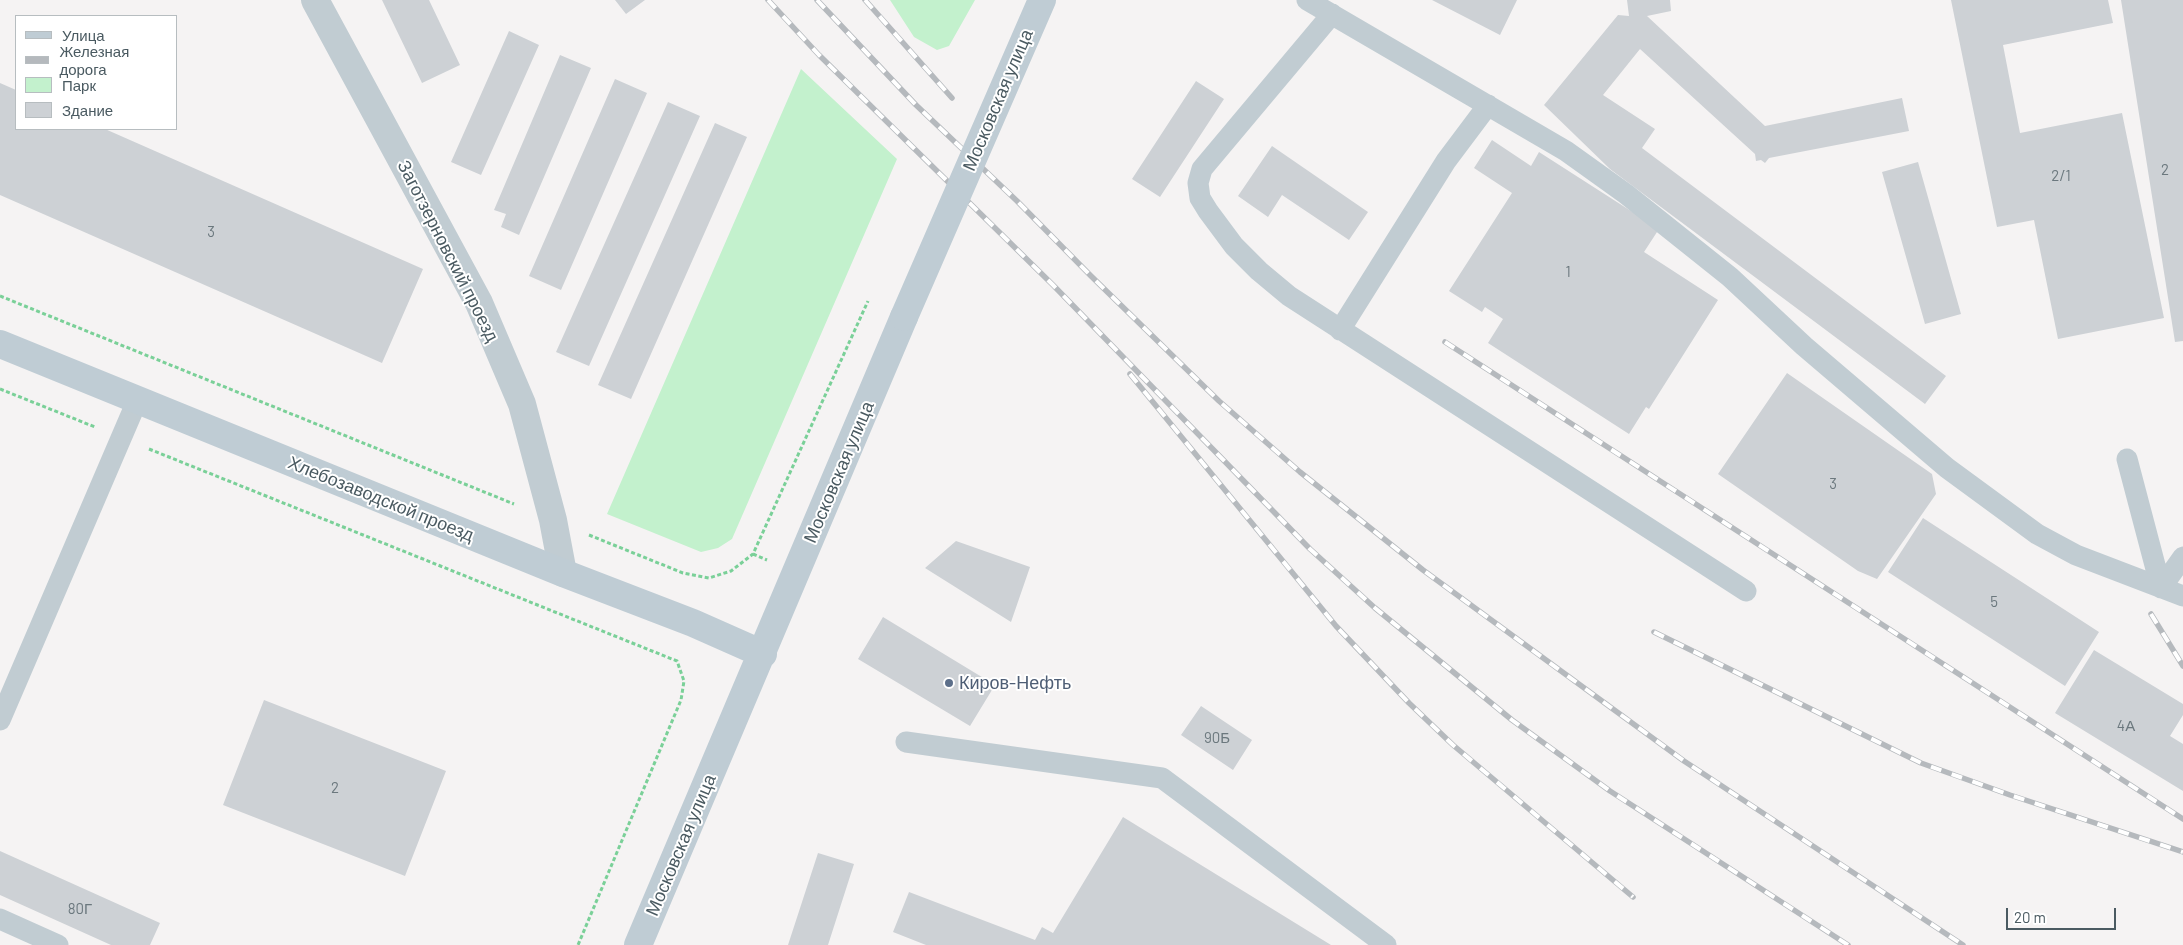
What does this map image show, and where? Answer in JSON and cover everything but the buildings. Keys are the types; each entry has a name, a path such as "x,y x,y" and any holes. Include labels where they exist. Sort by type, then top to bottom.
{"main road":[{"name":"Московская улица","path":"638,945 763,654 904,317 1042,0"},
{"name":"Хлебозаводской проезд","path":"0,344 563,573 693,623 763,654"}],"street":[{"name":"Заготзерновский проезд","path":"315,0 479,303 522,404 553,520 563,573"}],"lane":[{"path":"1307,0 1566,151 1626,194 1730,277 1804,346 1947,468 2037,534 2076,555 2183,596"},
{"path":"1332,14 1202,170 1198,183 1200,198 1208,211 1234,246 1259,271 1290,296 1746,591"},
{"path":"1340,330 1446,161 1488,105"},
{"path":"0,720 137,401"},
{"path":"2127,459 2161,588"},
{"path":"2161,588 2183,557"},
{"path":"906,742 1162,778 1386,945"},
{"path":"0,919 58,945"}],"path":[{"path":"0,296 683,573 709,578 731,571 753,554 868,300"},
{"path":"0,389 677,661 684,681 681,700 578,945"}],"green space":[{"path":"890,0 975,0 949,46 937,50 914,37"},
{"path":"801,69 897,159 732,539 718,548 701,552 607,514"}],"railway":[{"path":"768,0 819,55 1053,285 1310,549 1375,608 1512,720 1610,791 1848,945"},
{"path":"817,0 916,105 1017,201 1219,401 1300,472 1423,570 1684,761 1963,945"},
{"path":"865,0 952,98"},
{"path":"1445,342 2183,819"},
{"path":"1130,374 1336,626 1409,703 1453,745 1633,897"},
{"path":"2151,614 2183,666"},
{"path":"1654,632 1921,763 2010,795 2183,852"}],"place":[{"name":"Киров-Нефть","path":"949,683"}]}
